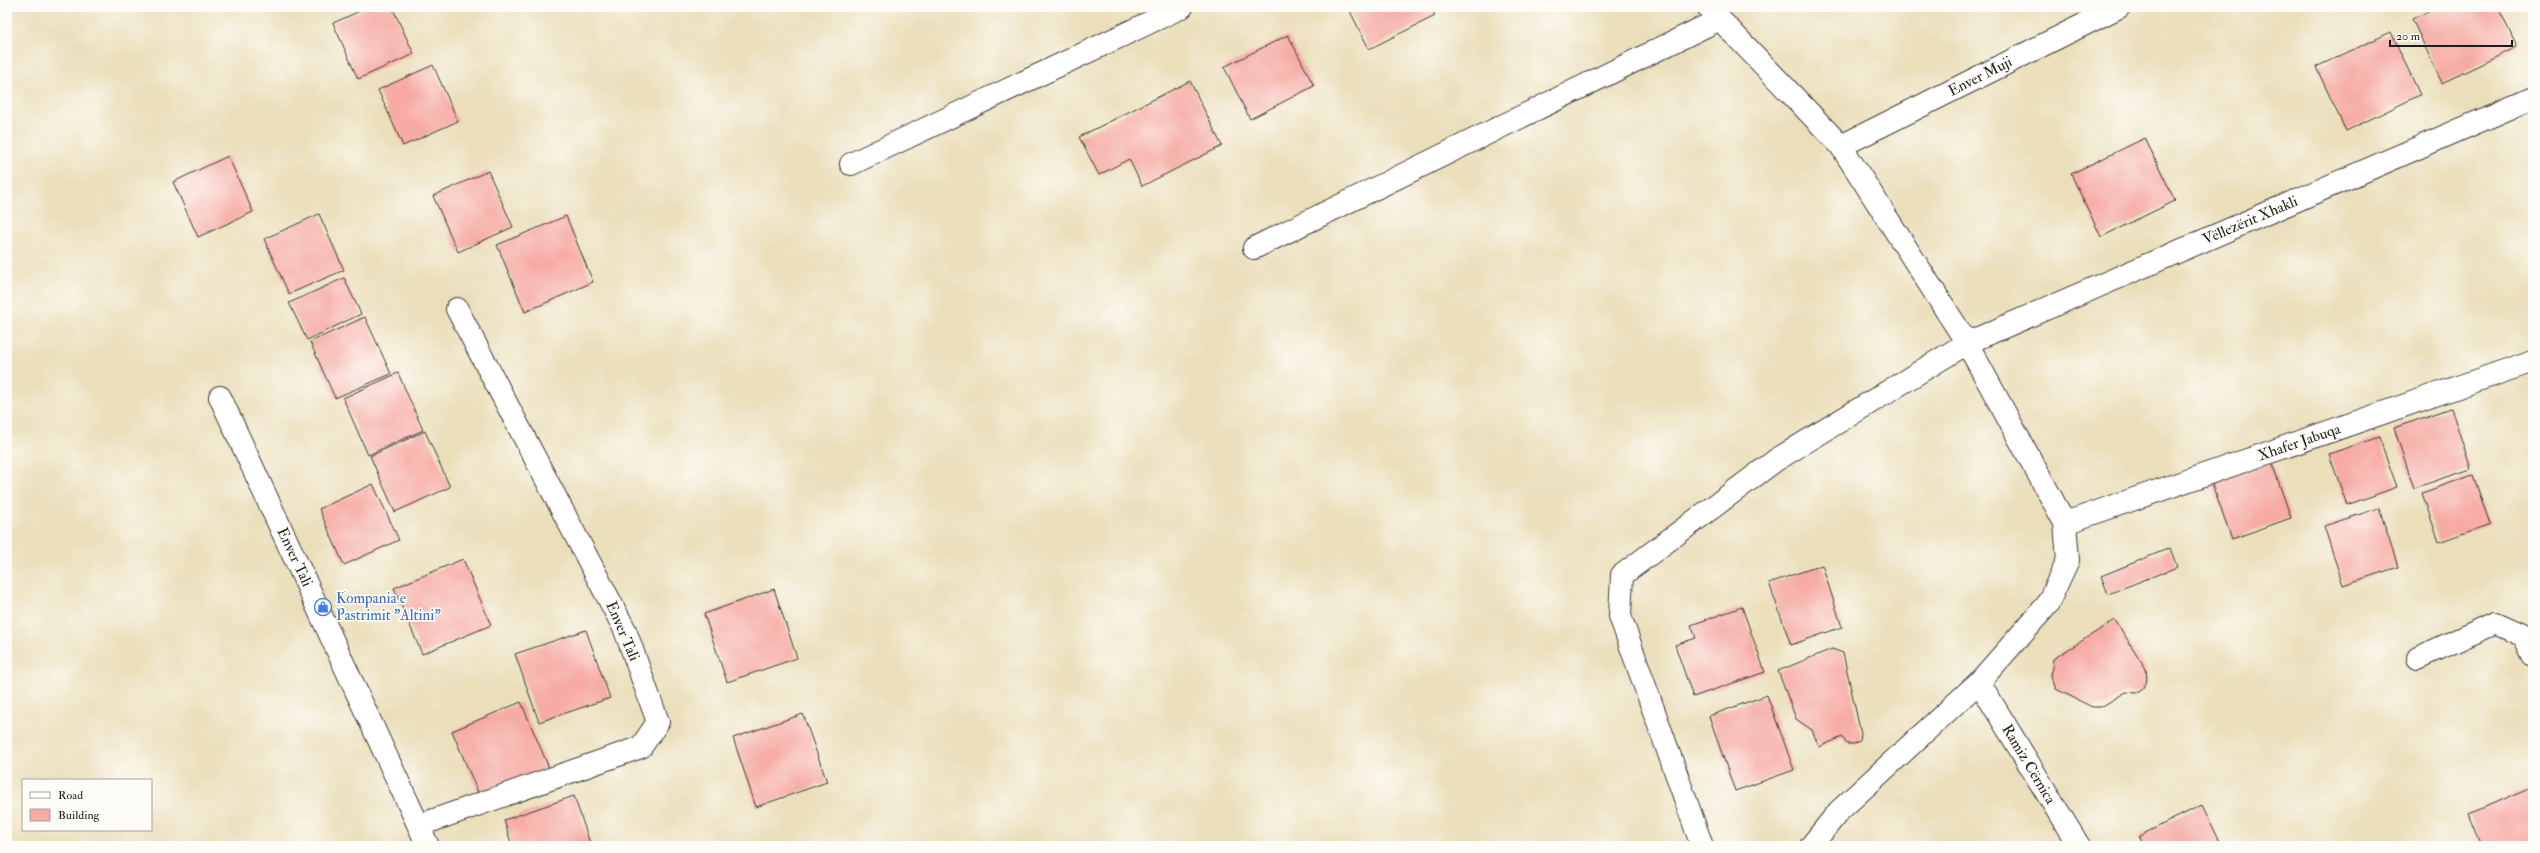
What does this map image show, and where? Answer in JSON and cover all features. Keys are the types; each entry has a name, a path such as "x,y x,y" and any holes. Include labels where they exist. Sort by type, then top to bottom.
{"street":[{"path":"851,164 1182,7"},
{"name":"Enver Muji","path":"1841,146 2119,7"},
{"path":"1254,248 1714,13 1841,146 1967,343 2065,523 2068,560 2047,605 1979,682 1839,811 1811,846"},
{"name":"Vëllezërit Xhakli","path":"1702,846 1620,616 1622,575 1776,460 1967,343 2533,98"},
{"name":"Enver Tali","path":"420,825 641,747 658,722 625,630 458,309"},
{"name":"Xhafer Jabuqa","path":"2065,523 2533,361"},
{"name":"Enver Tali","path":"220,397 420,825 428,846"},
{"path":"2418,658 2496,623 2524,636 2533,655"},
{"name":"Ramiz Cërnica","path":"1979,682 2079,846"}],"building":[{"path":"369,7 392,7 414,54 358,79 333,23"},
{"path":"1348,7 1431,7 1435,16 1369,49"},
{"path":"2437,7 2498,7 2517,47 2442,83 2412,19"},
{"path":"2391,32 2420,95 2346,131 2316,67"},
{"path":"1288,35 1314,86 1250,119 1224,67"},
{"path":"433,65 458,121 403,146 378,90"},
{"path":"1190,81 1222,146 1142,186 1129,159 1099,175 1079,137"},
{"path":"2145,138 2175,201 2101,237 2071,174"},
{"path":"228,156 253,212 198,237 173,182"},
{"path":"488,171 513,227 458,252 433,196"},
{"path":"319,214 344,270 289,294 264,239"},
{"path":"566,216 593,282 525,312 497,245"},
{"path":"344,278 361,314 307,340 289,303"},
{"path":"365,317 391,374 335,398 310,342"},
{"path":"398,373 423,430 368,455 343,398"},
{"path":"2451,408 2471,469 2414,488 2394,428"},
{"path":"425,431 450,487 395,512 370,456"},
{"path":"2379,437 2397,487 2347,505 2329,454"},
{"path":"2272,463 2291,518 2232,539 2212,484"},
{"path":"2473,475 2490,524 2439,542 2422,493"},
{"path":"373,484 399,540 344,565 319,509"},
{"path":"2379,508 2398,567 2343,585 2324,526"},
{"path":"2170,548 2177,567 2108,594 2101,576"},
{"path":"463,559 491,625 422,654 394,588"},
{"path":"1822,565 1842,627 1791,645 1769,583"},
{"path":"774,589 797,658 727,682 704,614"},
{"path":"1742,607 1765,672 1693,697 1675,645 1696,638 1691,625"},
{"path":"2115,620 2146,669 2147,678 2143,688 2136,693 2126,692 2101,707 2092,707 2056,689 2051,676 2053,659"},
{"path":"586,630 610,698 539,722 515,654"},
{"path":"1832,649 1843,653 1861,734 1860,741 1854,744 1847,744 1842,737 1819,747 1812,730 1796,719 1778,671"},
{"path":"1767,695 1794,770 1735,791 1709,716"},
{"path":"521,702 549,768 480,797 452,731"},
{"path":"803,714 827,782 756,807 733,738"},
{"path":"2533,786 2533,846 2482,846 2469,814"},
{"path":"574,796 591,846 512,846 504,820"},
{"path":"2202,805 2222,846 2144,846 2139,836"}],"place":[{"name":"Kompania e Pastrimit \"Altini\"","path":"323,607"}]}
